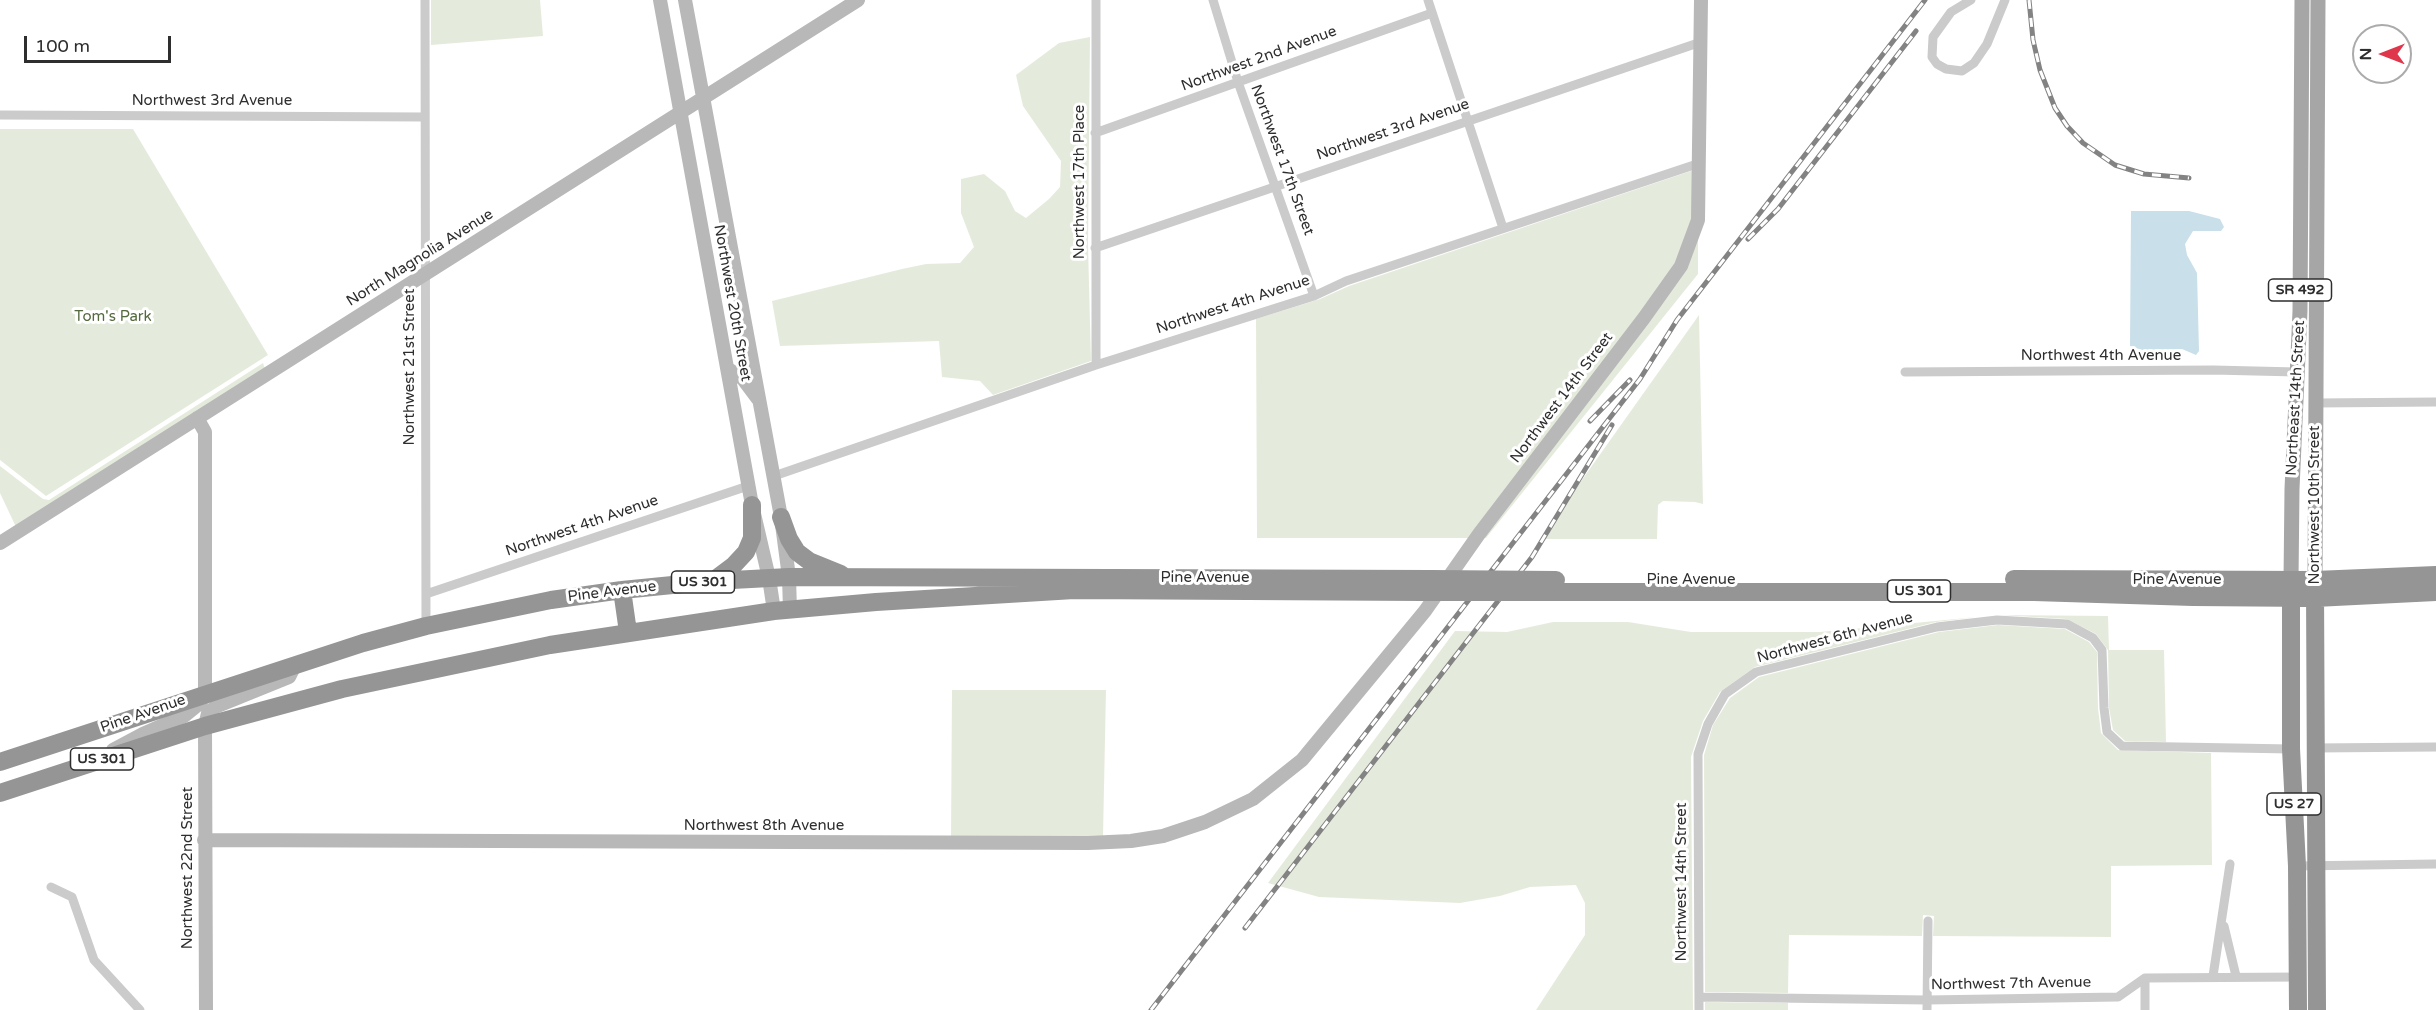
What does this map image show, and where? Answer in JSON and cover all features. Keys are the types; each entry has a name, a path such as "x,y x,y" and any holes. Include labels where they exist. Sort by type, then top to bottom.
{"highway":[{"path":"713,581 733,566 746,552 752,538 752,505"},
{"path":"781,517 789,539 797,552 809,561 848,577"},
{"name":"Pine Avenue","path":"2315,589 2436,575"},
{"name":"Pine Avenue","path":"0,762 295,664 426,626 551,600 713,581 848,577 976,586 1426,585 2315,589 2436,592"},
{"name":"Pine Avenue","path":"0,793 205,726 342,689 451,665 628,632 976,586"},
{"name":"Northwest 10th Street","path":"2291,589 2291,749 2297,866 2298,1010"},
{"name":"Northwest 10th Street","path":"2315,589 2317,1010"},
{"path":"622,590 628,632"}],"main road":[{"name":"Northeast 14th Street","path":"2291,589 2292,489 2300,311 2301,0"},
{"name":"Northwest 10th Street","path":"2315,589 2318,0"}],"street":[{"name":"Northwest 21st Street","path":"425,0 426,626"},
{"name":"Northwest 20th Street","path":"660,0 748,486 769,578 782,610"},
{"name":"Northwest 20th Street","path":"685,0 781,517 789,577 782,610"},
{"name":"North Magnolia Avenue","path":"0,543 858,0"},
{"name":"Northwest 17th Place","path":"1096,0 1096,365"},
{"name":"Northwest 17th Street","path":"1213,0 1238,82 1314,296"},
{"path":"1428,0 1503,228"},
{"name":"Northwest 14th Street","path":"1302,760 1425,611 1479,534 1681,266 1698,220 1701,0"},
{"path":"1971,0 1951,12 1933,37 1932,57 1937,64 1946,69 1962,71 1974,63 1987,44 2005,0"},
{"name":"Northwest 2nd Avenue","path":"1095,133 1432,13"},
{"name":"Northwest 3rd Avenue","path":"1095,248 1701,42"},
{"name":"Northwest 3rd Avenue","path":"0,115 425,117"},
{"name":"Northwest 4th Avenue","path":"774,476 1096,365 1314,296 1346,281 1700,162"},
{"path":"727,368 743,379 761,403"},
{"name":"Northwest 4th Avenue","path":"1905,372 2213,370 2297,372"},
{"path":"2316,403 2436,402"},
{"path":"94,761 143,734 184,716 200,703 205,694 205,432 197,418"},
{"name":"Northwest 4th Avenue","path":"426,594 748,486"},
{"name":"Northwest 6th Avenue","path":"1698,754 1708,724 1725,694 1756,672 1937,627 1998,620 2067,624 2093,638 2102,650 2107,732 2122,746 2291,749"},
{"path":"205,726 208,713 215,707 275,684 288,677 295,664"},
{"name":"Northwest 22nd Street","path":"205,726 206,1010"},
{"path":"2315,748 2436,747"},
{"name":"Northwest 14th Street","path":"1698,754 1699,1010"},
{"name":"Northwest 8th Avenue","path":"204,840 1076,843 1131,841 1163,836 1205,822 1234,809 1253,799 1302,760"},
{"path":"2213,976 2230,864"},
{"path":"2297,866 2436,864"},
{"path":"51,887 72,897 94,960 140,1010"},
{"path":"2222,920 2236,976"},
{"path":"1927,1005 1928,921"},
{"path":"2145,1010 2145,978 2317,977"},
{"name":"Northwest 7th Avenue","path":"1699,997 1927,1005 2118,996 2145,978"}],"green space":[{"path":"431,0 540,0 543,36 431,45"},
{"path":"1090,37 1088,245 1091,361 993,395 980,381 942,377 939,341 780,346 772,301 926,264 960,263 974,247 961,213 961,179 984,174 1005,191 1015,211 1026,218 1049,199 1060,187 1061,161 1023,106 1016,75 1059,43"},
{"name":"Tom's Park","path":"0,129 133,129 268,355 46,496 0,460"},
{"path":"1694,170 1692,219 1676,264 1469,538 1257,538 1256,319"},
{"path":"1698,236 1698,274 1486,538 1483,538"},
{"path":"1699,315 1703,504 1663,501 1658,505 1657,539 1540,539"},
{"path":"263,363 265,369 16,527 0,493 0,466 43,499 49,500"},
{"path":"2000,615 2108,616 2109,650 2164,650 2166,742 2125,741 2113,730 2109,708 2108,650 2096,634 2067,619"},
{"path":"1977,617 1936,622 1755,667 1720,692 1703,721 1691,757 1693,1010 1536,1010 1585,935 1585,903 1576,885 1530,887 1500,896 1460,903 1319,897 1268,883 1455,631 1507,632 1553,622 1628,622 1691,632 1820,632"},
{"path":"1998,625 2065,629 2089,642 2097,652 2101,733 2118,750 2211,753 2212,865 2111,866 2111,937 1933,936 1934,916 1923,915 1922,936 1789,935 1788,993 1705,992 1704,755 1713,725 1730,698 1759,677 1939,632"},
{"path":"952,690 1106,690 1103,837 951,838"},
{"path":"1705,1002 1788,1003 1788,1010 1705,1010"}],"water":[{"path":"2131,211 2189,211 2220,219 2224,227 2221,231 2193,231 2185,244 2187,255 2197,273 2199,351 2196,355 2182,349 2142,350 2130,346"}],"railway":[{"path":"1151,1010 1640,379 1677,320 1925,0"},
{"path":"2029,0 2033,40 2040,70 2055,108 2067,126 2083,143 2115,165 2144,174 2189,178"},
{"path":"1748,239 1778,209 1916,31"},
{"path":"1590,421 1630,380"},
{"path":"1245,928 1532,557 1612,425"}]}
